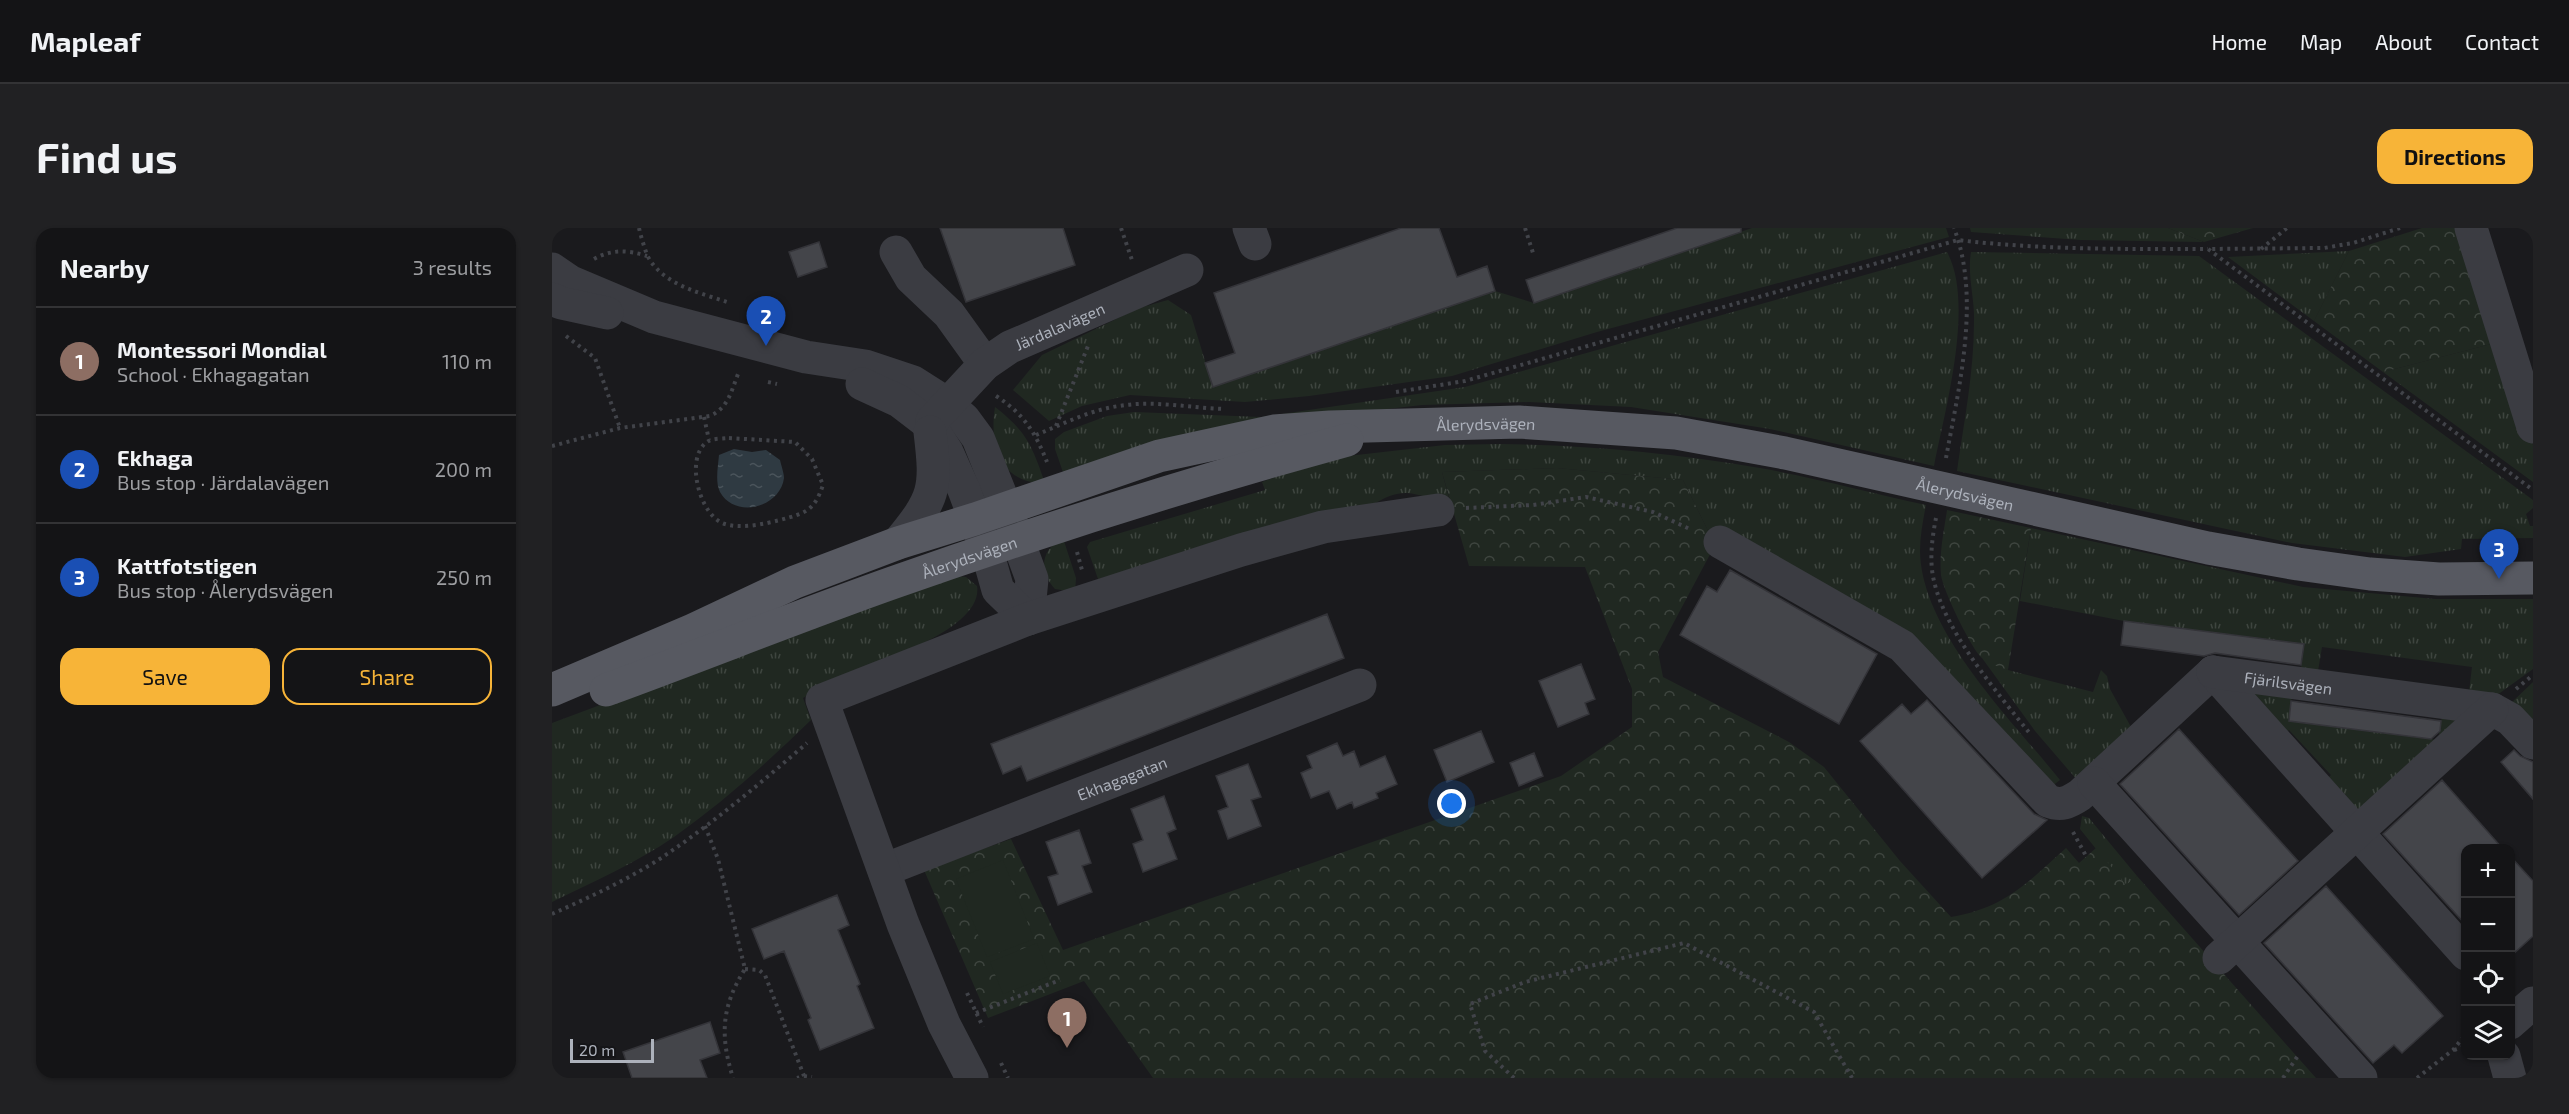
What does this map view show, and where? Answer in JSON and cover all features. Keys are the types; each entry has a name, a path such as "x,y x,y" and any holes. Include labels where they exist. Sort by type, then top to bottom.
{"main road":[{"name":"Ålerydsvägen","path":"552,690 693,630 795,582 898,543 1159,456 1213,442 1274,431 1330,427 1519,422 1676,433 1785,453 2208,548 2298,564 2370,574 2439,579 2533,579"},
{"name":"Ålerydsvägen","path":"552,712 880,588 1018,540 1242,469 1395,427"}],"street":[{"path":"2471,228 2533,427"},
{"path":"896,252 911,279 949,314 985,364"},
{"path":"552,269 571,282 654,317 806,357 899,401 937,414 964,419 978,438 1032,579 1028,619"},
{"name":"Järdalavägen","path":"937,414 985,364 1010,347 1187,270"},
{"path":"552,299 596,312 654,317"},
{"path":"937,414 947,452 987,551 998,590 1028,619"},
{"path":"898,543 923,513 930,500 937,414"},
{"path":"972,1078 944,1024 903,924 822,699 1028,619 1241,550 1323,527 1438,510"},
{"path":"1720,542 1902,646 2048,801 2058,805 2068,802 2087,789 2213,672 2464,952"},
{"name":"Fjärilsvägen","path":"2213,672 2492,709 2510,719 2533,742"},
{"name":"Ekhagagatan","path":"884,870 1360,685"},
{"path":"2228,950 2492,709"},
{"path":"2087,789 2228,950 2361,1078"},
{"path":"2515,1019 2533,1003"},
{"path":"2505,1060 2510,1078"}],"path":[{"path":"1525,228 1534,256"},
{"path":"1945,468 1963,363 1965,326 1965,282 1954,228"},
{"path":"2260,249 2287,228"},
{"path":"1390,393 1465,381 1958,240 2013,246 2066,248 2325,248 2353,243 2400,228"},
{"path":"2208,249 2533,490"},
{"path":"1056,427 1104,305"},
{"path":"561,333 595,358 620,428"},
{"path":"552,446 620,428 704,417 719,412 727,403 738,374"},
{"path":"1036,435 1119,406 1162,405 1229,409"},
{"path":"704,417 709,440"},
{"path":"729,438 795,442 812,459 823,485 817,504 800,515 769,522 738,526 723,524 707,510 698,487 696,463 698,450 709,440 729,438"},
{"path":"1438,510 1533,505 1586,497 1653,512 1720,542"},
{"path":"1938,507 1932,540 1932,561 1933,580 1940,602 1974,660 2038,743"},
{"path":"552,914 597,894 669,853 763,782 829,723"},
{"path":"705,826 718,859 745,969 729,999 724,1022 726,1057 733,1078"},
{"path":"1514,1078 1485,1051 1470,1004 1525,982 1684,943 1814,1012 1852,1078"},
{"path":"745,969 759,970 765,975 804,1076"},
{"path":"976,1013 1060,980"},
{"path":"2417,1078 2453,1050 2461,1040"},
{"path":"2453,1050 2461,1048"},
{"path":"2283,1078 2298,1054"},
{"path":"797,1078 812,1077"}],"green space":[{"path":"1752,228 1946,228 1949,237 1597,332 1452,376 1309,396 1245,402 1130,395 1082,406 1049,421 1013,390 1042,355 1139,308 1168,300 1191,315 1213,387 1495,291 1534,303"},
{"path":"1970,228 2168,228 2204,242 2081,240 1971,232"},
{"path":"2168,228 2253,228 2204,242"},
{"path":"2422,228 2462,228 2499,342 2383,372 2314,321 2349,251"},
{"path":"2349,251 2314,321 2228,257"},
{"path":"1947,252 1955,274 1958,327 1950,387 1934,466 1770,429 1631,407 1529,402 1422,405 1343,414 1065,478 1055,449 1055,439 1064,432 1107,416 1134,412 1261,417 1465,387"},
{"path":"1971,252 2199,256 2533,500 2533,508 2526,514 2530,526 2533,526 2533,538 2462,539 2461,549 2405,557 2292,543 1957,471 1974,341"},
{"path":"2499,342 2533,445 2533,482 2383,372"},
{"path":"995,407 1014,424 1027,441 1045,483 1030,482 1017,477 1001,459 994,435"},
{"path":"1500,444 1598,448 1695,458 1781,472 1926,505 1920,551 1924,581 1936,612 1952,643 1972,673 2060,780 2047,790 1973,709 1715,545 1683,480 1557,468 1442,472 1450,502 1402,493 1370,506 1098,579 1087,547 1090,542 1265,490 1262,482 1314,463 1348,456 1445,445"},
{"path":"1557,468 1683,480 1715,545 1658,652 1663,677 1789,742 1824,767 1900,861 1951,917 1970,913 2001,900 2027,883 2066,848 2079,863 2096,848 2126,885 2137,876 2316,1078 1153,1078 1084,981 988,1018 924,870 1011,839 1063,950 1561,776 1632,727 1632,689 1585,567 1469,566 1442,472"},
{"path":"1947,510 2031,528 2008,670 1988,662 1977,652 1947,593 1941,567"},
{"path":"2031,528 2303,587 2435,599 2533,599 2533,669 2493,698 2469,692 2472,667 2322,647 2318,671 2301,668 2304,644 2124,621 2020,601"},
{"path":"1063,538 1076,578 1075,592 1055,589 1044,568 1046,554"},
{"path":"948,575 966,577 977,586 975,602 964,617 925,642 839,678 803,698 811,720 728,796 660,846 614,872 552,902 552,723"},
{"path":"1982,658 2008,670 2093,692 2101,670 2107,676 2110,689 2131,727 2078,781 2035,731"},
{"path":"2533,682 2533,724 2511,703"},
{"path":"2245,693 2292,696 2289,721 2438,740 2442,716 2453,718 2457,723 2365,817 2322,784 2331,775 2289,730 2280,738"},
{"path":"2082,816 2089,818 2137,876 2126,886 2080,829"},
{"path":"1003,860 1034,939 987,957 956,879"},
{"path":"1037,943 1050,976 1003,994 990,962"}],"water":[{"path":"734,449 752,452 766,450 780,460 784,478 781,488 766,503 746,507 736,505 720,492 717,479 719,455"}],"building":[{"path":"940,228 1063,228 1075,265 966,302"},
{"path":"1401,228 1439,228 1457,277 1487,266 1495,291 1213,387 1205,363 1235,353 1214,293"},
{"path":"1677,228 1741,228 1741,232 1534,303 1526,280"},
{"path":"819,242 827,267 798,277 789,252"},
{"path":"1730,570 1877,654 1839,724 1680,635 1707,586 1717,592"},
{"path":"1327,614 1344,658 1027,781 1021,766 1003,774 991,744"},
{"path":"2124,621 2304,644 2301,665 2215,653 2204,656 2121,645"},
{"path":"1581,664 1595,699 1585,703 1589,714 1558,727 1539,681"},
{"path":"1927,700 2034,814 2047,820 1982,878 1860,741 1902,704 1911,714"},
{"path":"2291,701 2441,721 2440,731 2431,739 2289,721"},
{"path":"2179,729 2298,861 2239,915 2120,784"},
{"path":"1481,731 1494,762 1447,782 1434,750"},
{"path":"1337,743 1343,756 1354,751 1360,767 1385,756 1397,784 1376,793 1378,798 1354,808 1352,802 1337,809 1329,791 1311,798 1301,773 1312,768 1307,756"},
{"path":"2514,750 2520,756 2533,762 2533,799 2501,762"},
{"path":"1534,753 1543,776 1519,786 1510,763"},
{"path":"1248,764 1261,797 1251,800 1261,826 1228,839 1218,811 1228,807 1216,776"},
{"path":"2442,780 2499,844 2461,844 2461,920 2383,834"},
{"path":"1164,796 1176,829 1167,833 1177,859 1143,872 1133,844 1143,840 1131,809"},
{"path":"1079,830 1091,863 1082,866 1092,892 1058,905 1048,877 1058,874 1046,842"},
{"path":"2515,861 2533,881 2533,936 2515,952"},
{"path":"2326,886 2443,1016 2402,1053 2394,1045 2373,1063 2264,943"},
{"path":"837,895 849,925 838,930 860,984 857,986 874,1028 820,1050 808,1020 811,1018 784,951 764,959 752,929"},
{"path":"710,1022 720,1053 700,1060 707,1078 632,1078 623,1052"}],"place":[{"name":"Ekhaga","path":"766,346"},
{"name":"Kattfotstigen","path":"2499,579"},
{"name":"Montessori Mondial","path":"1067,1048"}]}
